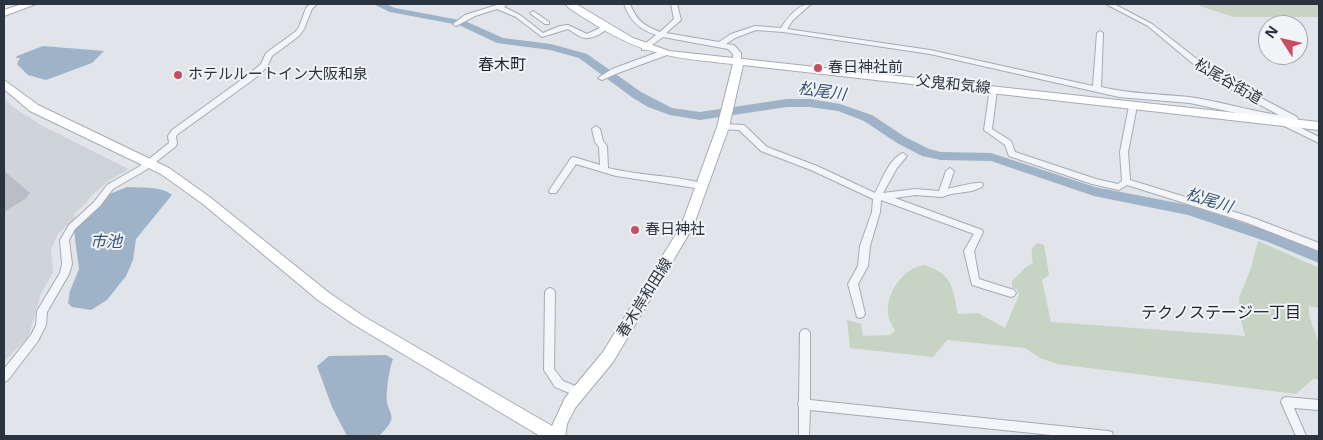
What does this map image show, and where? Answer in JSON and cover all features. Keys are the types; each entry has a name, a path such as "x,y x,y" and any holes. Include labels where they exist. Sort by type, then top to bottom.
{"main road":[{"path":"4,13 31,4"},
{"name":"父鬼和気線","path":"570,4 625,40 664,53 1319,126"},
{"name":"春木岸和田線","path":"556,436 559,422 566,408 597,373 608,357 676,248 687,227 730,104 737,61"},
{"path":"4,84 34,108 165,171 207,201 294,274 330,301 556,436"}],"street":[{"path":"4,377 35,338 41,325 42,311 64,274 67,264 64,240 68,233 97,204 110,187 149,163 173,144 172,136 175,132 251,77 264,65 269,54 297,34 302,28 309,8 314,4"},
{"path":"456,24 464,17 488,8 507,4"},
{"path":"626,4 631,15 638,23 662,34 731,47 737,53 737,61"},
{"path":"645,48 678,20 674,4"},
{"path":"783,30 790,19 808,4"},
{"name":"松尾谷街道","path":"1109,4 1150,25 1212,76 1293,122 1319,140"},
{"path":"498,7 513,12 540,36 549,35 565,27 571,27 584,36 589,36 606,27"},
{"path":"533,12 547,23"},
{"path":"528,24 540,18"},
{"path":"576,31 583,27"},
{"path":"721,44 733,36 755,28 783,30 930,52 1119,94 1190,100 1293,122"},
{"path":"1097,88 1100,33"},
{"path":"603,78 615,71 664,53"},
{"path":"993,90 988,130 1008,143 1012,154 1102,184 1119,187 1126,182"},
{"path":"1126,182 1124,152 1133,106"},
{"path":"723,125 741,126 764,149 879,196 979,232 969,251 975,282 1011,293"},
{"path":"596,129 599,142 603,146 604,170"},
{"path":"860,314 853,284 863,266 865,246 879,196 894,166 903,156"},
{"path":"553,191 574,160 623,175 678,180 702,186"},
{"path":"942,194 950,171"},
{"path":"1126,182 1239,215 1319,247"},
{"path":"879,196 915,192 942,194 950,190 972,188 979,185"},
{"path":"550,292 549,370 559,384 579,392"},
{"path":"804,436 805,332"},
{"path":"1301,436 1286,402 1319,405"},
{"path":"803,404 1108,436"}],"shaded area":[{"path":"4,98 13,107 41,125 129,169 111,179 91,196 73,215 76,217 58,234 51,250 53,272 41,294 28,338 4,361"}],"green space":[{"path":"1198,4 1319,4 1319,17 1308,17 1308,15 1258,15 1258,17 1234,17"},
{"path":"1258,241 1319,268 1319,308 1309,306 1309,311 1319,347 1319,379 1313,379 1296,394 1057,364 1040,358 1025,348 947,340 933,357 850,348 847,320 861,324 863,336 890,335 895,331 888,313 888,305 893,289 903,276 924,265 941,273 950,283 958,314 978,313 1005,328 1019,295 1017,289 1012,288 1012,281 1026,267 1033,263 1032,249 1038,243 1044,245 1049,275 1042,280 1051,322 1245,336 1239,298 1251,268"}],"water":[{"path":"43,46 104,51 92,63 46,80 28,75 17,64 20,58 16,58"},
{"name":"市池","path":"127,187 163,190 172,195 136,239 133,260 126,276 107,300 91,310 72,307 68,303 70,291 79,269 74,231 102,204 107,195"},
{"path":"386,355 393,359 387,392 391,421 379,436 347,436 332,407 317,366 329,356"}],"building":[{"path":"4,171 30,193 25,199 4,212"}],"waterway":[{"name":"松尾川","path":"378,4 393,10 462,23 501,41 551,47 583,56 637,95 652,104 670,111 700,116 787,103 810,103 840,108 868,118 901,140 926,153 941,156 991,157 1094,191 1188,210 1273,238 1319,258"}],"place":[{"name":"春日神社前","path":"818,68"},
{"name":"ホテルルートイン大阪和泉","path":"178,75"},
{"name":"春日神社","path":"635,230"}],"district":[{"name":"春木町","path":"502,65"},
{"name":"テクノステージ一丁目","path":"1221,313"}]}
